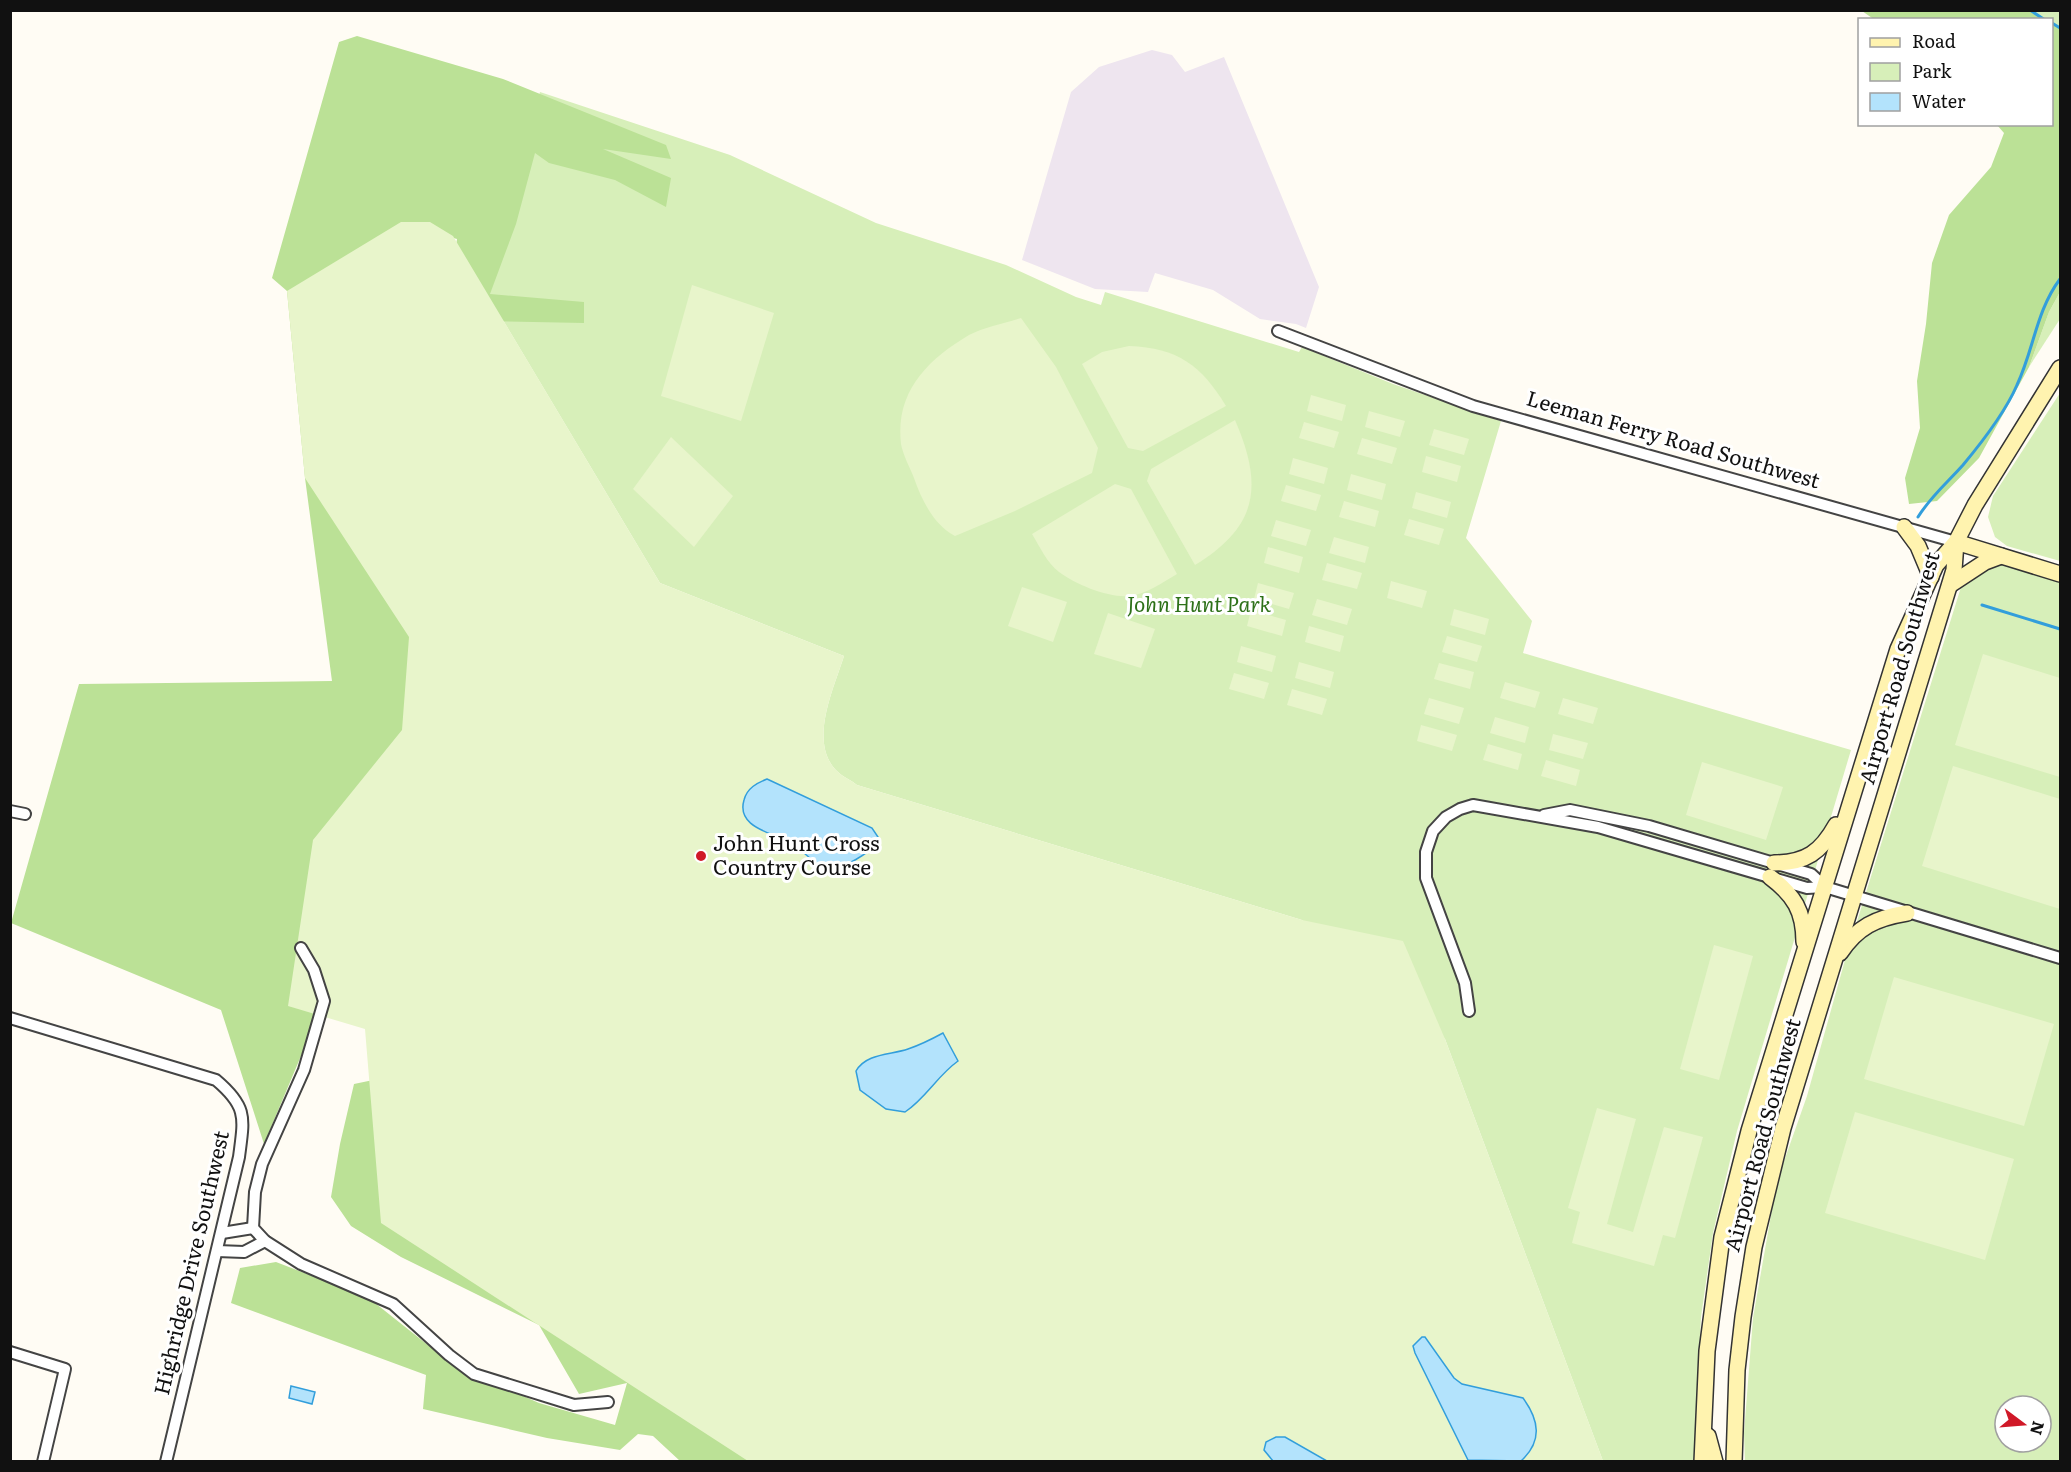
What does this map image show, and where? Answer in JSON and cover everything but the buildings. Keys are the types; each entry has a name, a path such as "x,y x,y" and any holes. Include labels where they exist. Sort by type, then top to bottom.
{"street":[{"name":"Leeman Ferry Road Southwest","path":"1278,331 1473,406 1904,527 2061,574"},
{"path":"1956,542 1975,505 2061,368"},
{"path":"1904,527 1918,546 1931,577"},
{"name":"Airport Road Southwest","path":"1734,1461 1737,1370 1754,1247 1783,1128 1830,969 1849,802 1898,649 1936,565 1956,542"},
{"name":"Airport Road Southwest","path":"1702,1461 1707,1351 1722,1237 1749,1131 1802,962 1839,891 1950,585 1954,570 1956,542"},
{"path":"1950,585 1985,562 2001,556"},
{"path":"1772,870 1816,853 1826,843 1849,802"},
{"path":"1469,1011 1465,983 1426,878 1426,852 1433,831 1446,817 1473,805 1540,815 1772,870 1811,874 1839,891 2061,958"},
{"path":"10,811 25,814"},
{"path":"1772,870 1798,905 1803,920 1802,962"},
{"path":"1830,969 1855,932 1871,921 1907,913"},
{"path":"300,948 314,970 324,1001 304,1070 262,1164 255,1192 253,1228 265,1241 301,1264 393,1304 449,1355 474,1374 573,1405 608,1402"},
{"name":"Highridge Drive Southwest","path":"10,1018 216,1080 236,1097 244,1121 239,1157 166,1461"},
{"path":"222,1233 253,1228"},
{"path":"217,1251 244,1252 265,1241"},
{"path":"10,1352 65,1369 43,1461"},
{"path":"1704,1416 1715,1461"}],"shaded area":[{"path":"1152,50 1172,55 1185,72 1224,57 1319,287 1306,328 1296,324 1260,319 1213,290 1155,273 1148,292 1095,289 1022,260 1071,92 1099,67"}],"green space":[{"path":"1862,11 2031,11 2044,18 1872,18"},
{"path":"2031,11 2060,11 2060,28 2053,24 2053,18 2044,18"},
{"path":"2053,24 2060,28 2060,292 2049,312 2029,367 1979,458 1937,501 1909,504 1905,478 1920,428 1917,381 1932,263 1949,215 1991,167 2004,133 1998,126 2053,126"},
{"path":"357,36 503,79 666,145 671,159 603,149 671,178 666,207 615,180 549,163 535,153 516,224 490,294 584,302 584,323 481,321 449,294 457,239 427,231 444,637 327,994 264,1144 221,1010 11,923 79,684 332,681 305,478 287,291 272,278 339,42"},
{"name":"John Hunt Park","path":"540,92 730,155 876,223 1006,265 1076,297 1101,305 1105,292 1299,352 1302,347 1393,384 1501,421 1466,538 1532,621 1523,653 1851,750 1737,1131 1713,1233 1701,1317 1694,1461 1603,1461 1445,1039 1302,920 857,785 838,772 829,760 824,747 826,716 844,656 660,583 488,295"},
{"name":"John Hunt Cross Country Course","path":"401,222 430,222 453,236 660,583 844,656 830,699 824,731 824,747 829,760 842,775 857,785 1302,920 1403,941 1445,1039 1603,1461 748,1461 381,1223 365,1029 288,1006 313,840 402,730 409,637 305,478 287,291"},
{"path":"692,285 774,313 741,421 661,396"},
{"path":"2060,292 2060,319 2029,367 2049,312"},
{"path":"1021,318 1056,367 1098,448 1092,473 1015,511 955,536 935,519 921,495 905,457 901,444 900,425 903,409 917,379 940,355 975,332"},
{"path":"1129,346 1161,350 1186,361 1207,380 1226,406 1143,451 1128,448 1082,364 1102,352"},
{"path":"2060,393 2060,561 2007,546 1995,537 1988,517 1993,496"},
{"path":"1311,395 1346,405 1342,421 1307,411"},
{"path":"1369,411 1405,421 1400,437 1365,427"},
{"path":"1235,420 1250,465 1252,484 1250,502 1243,519 1232,535 1195,565 1147,481 1151,469"},
{"path":"1304,422 1339,432 1334,448 1299,438"},
{"path":"1434,429 1469,439 1464,455 1429,445"},
{"path":"671,437 733,496 694,547 633,489"},
{"path":"1362,438 1397,448 1392,464 1357,454"},
{"path":"1426,456 1461,466 1457,482 1422,472"},
{"path":"1293,458 1328,468 1324,484 1289,474"},
{"path":"1351,474 1386,484 1382,500 1347,490"},
{"path":"1115,484 1131,489 1177,574 1149,590 1130,596 1103,593 1066,577 1051,564 1032,534"},
{"path":"1286,485 1321,495 1316,511 1281,501"},
{"path":"1416,492 1451,502 1447,518 1412,508"},
{"path":"1344,501 1379,511 1375,527 1339,517"},
{"path":"1409,519 1444,529 1439,545 1404,535"},
{"path":"1276,520 1311,530 1306,546 1271,536"},
{"path":"1334,537 1369,547 1365,563 1329,553"},
{"path":"1268,547 1303,557 1299,573 1264,563"},
{"path":"1327,563 1362,573 1357,589 1322,580"},
{"path":"1995,564 2004,564 2060,580 2060,1461 1745,1462 1744,1433 1753,1318 1777,1181 1807,1096 1845,960 1961,587 1970,576"},
{"path":"1391,581 1427,591 1422,608 1387,598"},
{"path":"1258,583 1294,593 1289,609 1254,599"},
{"path":"1022,587 1067,602 1053,642 1008,626"},
{"path":"1317,599 1352,609 1347,625 1312,615"},
{"path":"1454,609 1489,619 1485,635 1450,625"},
{"path":"1251,610 1286,620 1282,636 1247,626"},
{"path":"1108,613 1155,629 1141,668 1094,654"},
{"path":"1309,626 1344,636 1340,652 1305,642"},
{"path":"1447,636 1482,646 1477,662 1442,652"},
{"path":"1241,646 1276,656 1272,672 1237,662"},
{"path":"1983,654 2060,678 2060,777 1955,745"},
{"path":"1299,662 1334,672 1330,688 1295,678"},
{"path":"1439,663 1474,672 1470,689 1434,679"},
{"path":"1234,673 1269,683 1264,699 1229,689"},
{"path":"1505,682 1540,692 1535,708 1500,698"},
{"path":"1292,689 1327,699 1322,715 1287,705"},
{"path":"1429,698 1464,708 1459,724 1424,714"},
{"path":"1563,698 1598,708 1593,724 1558,714"},
{"path":"1495,717 1529,727 1525,743 1490,733"},
{"path":"1421,725 1457,735 1452,751 1417,741"},
{"path":"1553,734 1588,743 1583,759 1549,750"},
{"path":"1488,744 1522,754 1518,770 1483,760"},
{"path":"1546,760 1580,770 1576,786 1541,776"},
{"path":"1702,762 1783,787 1766,840 1686,815"},
{"path":"1953,766 2060,799 2060,909 1922,866"},
{"path":"1714,945 1753,956 1719,1080 1680,1069"},
{"path":"1894,977 2054,1024 2024,1126 1864,1079"},
{"path":"378,1079 761,1461 680,1461 653,1436 638,1434 620,1450 547,1438 423,1409 426,1375 231,1303 240,1268 276,1262 375,1303 443,1357 480,1377 539,1403 615,1425 627,1383 579,1394 539,1325 401,1257 351,1226 331,1197 354,1084"},
{"path":"1597,1108 1636,1119 1607,1224 1633,1232 1664,1127 1703,1137 1675,1238 1663,1235 1654,1266 1572,1243 1580,1212 1568,1208"},
{"path":"1855,1112 2014,1159 1985,1260 1825,1213"}],"water":[{"path":"767,779 872,828 878,837 878,843 842,867 826,870 783,839 753,825 744,815 744,800 747,792 756,784"},
{"path":"943,1033 958,1061 905,1112 886,1109 860,1090 856,1071 860,1065 872,1058 926,1042"},
{"path":"1425,1337 1454,1378 1462,1384 1523,1398 1533,1414 1536,1438 1533,1446 1521,1461 1468,1460 1415,1353 1413,1346"},
{"path":"291,1386 315,1392 312,1404 289,1398"},
{"path":"1276,1437 1285,1437 1327,1461 1273,1461 1264,1450 1266,1442"}],"waterway":[{"path":"2030,10 2042,18"},
{"path":"2053,24 2060,28"},
{"path":"1918,517 1963,465 2006,406 2023,371 2040,317 2060,279"},
{"path":"1982,605 2060,629"}],"place":[{"name":"John Hunt Cross Country Course","path":"701,856"}]}
